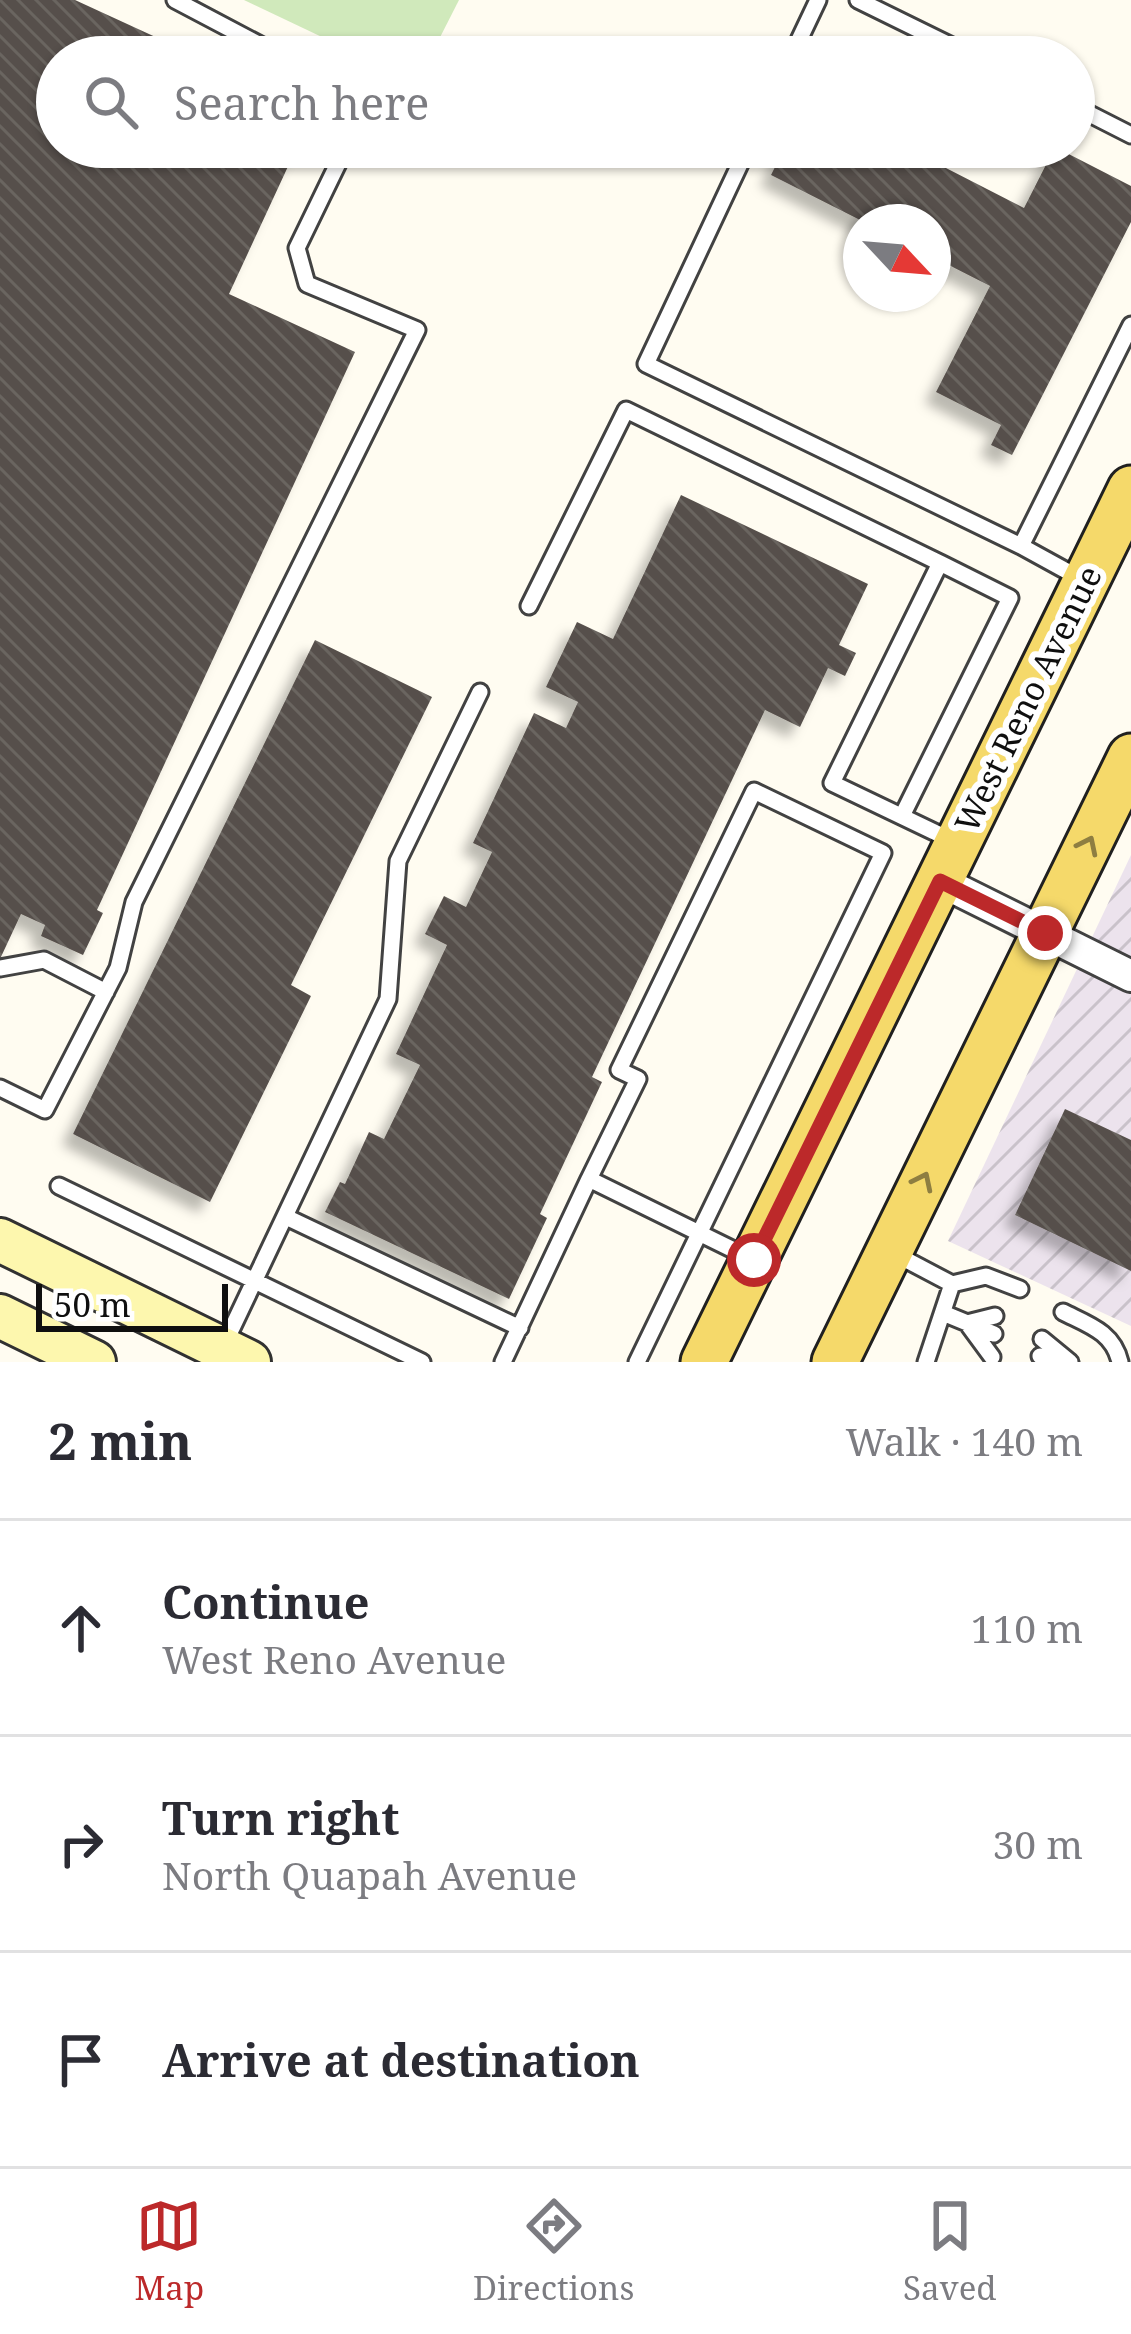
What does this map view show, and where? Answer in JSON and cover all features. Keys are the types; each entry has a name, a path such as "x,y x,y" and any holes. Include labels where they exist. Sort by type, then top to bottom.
{"main road":[{"name":"West Reno Avenue","path":"704,1362 1131,489"},
{"path":"835,1362 1131,757"},
{"path":"0,1241 229,1358"},
{"path":"0,1316 94,1362"}],"street":[{"path":"949,862 1045,933 1131,976"}],"lane":[{"path":"175,0 243,36"},
{"path":"801,36 818,0"},
{"path":"858,0 931,36"},
{"path":"1095,116 1131,134"},
{"path":"0,1088 46,1110 118,968 134,902 417,330 307,284 297,248 336,168"},
{"path":"738,168 646,364 1086,582"},
{"path":"1021,547 1131,325"},
{"path":"529,605 626,410 1010,598 902,816"},
{"path":"940,563 832,783 902,816 949,862"},
{"path":"229,1358 255,1282 388,999 398,861 480,692"},
{"path":"503,1362 638,1079 619,1070 754,791 884,853 637,1362"},
{"path":"0,968 44,960 106,992"},
{"path":"589,1179 754,1260"},
{"path":"59,1186 422,1362"},
{"path":"286,1216 520,1328"},
{"path":"889,1250 952,1283 986,1276 1019,1289"},
{"path":"926,1362 952,1283"},
{"path":"1063,1312 1109,1336 1120,1362"},
{"path":"943,1313 968,1323 994,1325"},
{"path":"968,1323 992,1357"},
{"path":"1045,1352 1070,1362"}],"shaded area":[{"path":"1131,855 1131,1326 948,1241"}],"green space":[{"path":"244,0 459,0 441,36 320,36"}],"building":[{"path":"0,0 75,0 153,36 36,36 36,168 287,168 229,294 355,352 97,910 103,913 83,955 41,936 45,925 21,914 0,959"},
{"path":"774,168 946,168 1024,208 1044,168 1095,168 1131,186 1131,222 1012,455 991,445 1001,425 936,392 990,286 951,266 951,204 843,204 843,211 771,175"},
{"path":"681,495 868,584 839,645 856,653 845,676 828,668 800,727 765,710 592,1077 602,1082 540,1214 547,1218 509,1299 325,1212 340,1182 345,1184 369,1132 384,1139 420,1065 396,1054 447,945 425,934 444,896 466,907 492,852 473,843 534,713 566,728 578,702 546,687 577,622 613,639"},
{"path":"315,640 432,697 291,985 311,996 210,1202 73,1134"},
{"path":"1065,1109 1131,1140 1131,1271 1015,1215"}],"route":[{"path":"754,1260 940,881 1045,933"}]}
